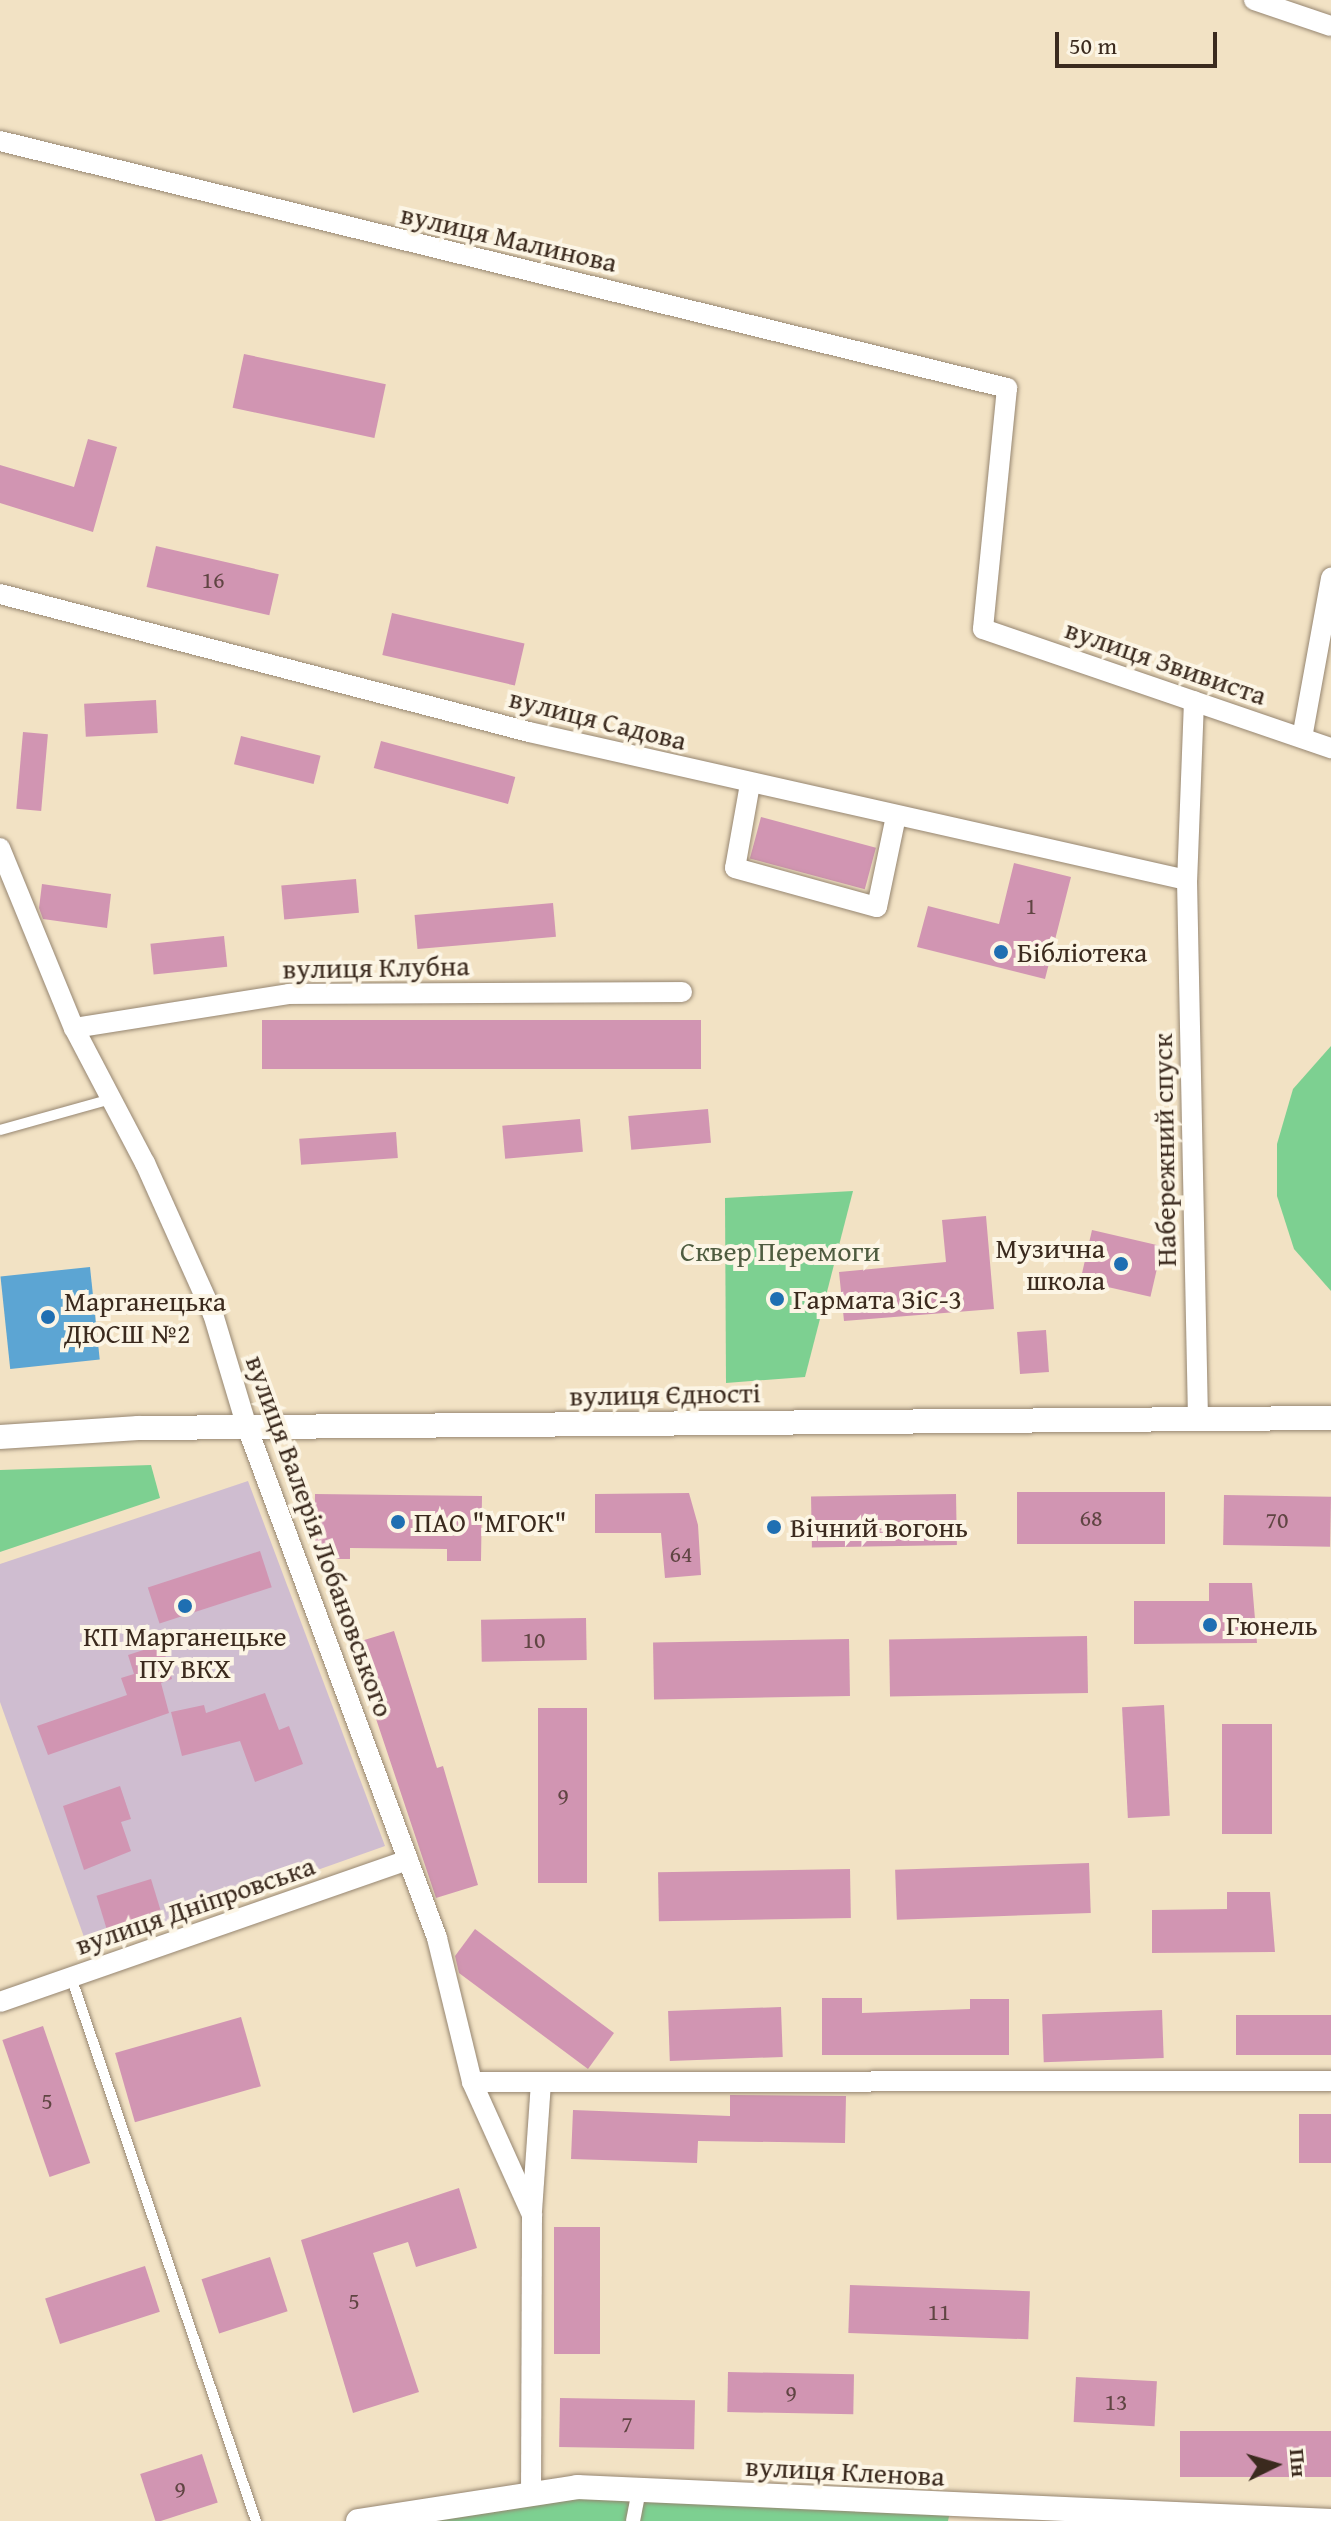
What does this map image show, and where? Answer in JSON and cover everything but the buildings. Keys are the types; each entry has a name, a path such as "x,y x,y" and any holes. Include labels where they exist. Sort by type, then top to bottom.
{"street":[{"path":"1254,0 1331,26"},
{"name":"вулиця Малинова","path":"0,141 1007,388 983,629"},
{"path":"1302,738 1331,578"},
{"name":"вулиця Садова","path":"0,594 529,732 1187,880"},
{"name":"вулиця Звивиста","path":"983,629 1331,748"},
{"name":"Набережний спуск","path":"1194,701 1187,880 1198,1419"},
{"path":"750,784 735,868 877,907 896,816"},
{"name":"вулиця Валерія Лобановського","path":"0,848 74,1028 213,1314 247,1427 437,1938 472,2082 532,2215"},
{"name":"вулиця Клубна","path":"74,1028 289,994 682,992"},
{"name":"вулиця Єдності","path":"0,1437 247,1427 1331,1418"},
{"name":"вулиця Дніпровська","path":"0,2002 408,1860"},
{"path":"472,2082 1331,2081"},
{"path":"531,2493 532,2215 541,2082"},
{"name":"вулиця Кленова","path":"358,2521 577,2487 1331,2521"},
{"path":"633,2521 639,2490"}],"lane":[{"path":"0,1130 111,1099"},
{"path":"71,1977 256,2521"}],"shaded area":[{"path":"248,1481 385,1846 89,1951 0,1702 0,1564"}],"green space":[{"path":"1331,1046 1331,1291 1294,1249 1277,1196 1277,1144 1293,1089"},
{"name":"Сквер Перемоги","path":"853,1191 805,1377 726,1383 725,1198"},
{"path":"151,1465 160,1498 0,1552 0,1470"},
{"path":"577,2487 951,2507 948,2521 358,2521"}],"water":[{"name":"Марганецька ДЮСШ №2","path":"90,1267 100,1359 10,1369 0,1276"}],"place":[{"name":"Бібліотека","path":"1001,952"},
{"name":"Музична школа","path":"1121,1264"},
{"name":"Гармата ЗіС-3","path":"777,1299"},
{"name":"Марганецька ДЮСШ №2","path":"48,1317"},
{"name":"ПАО \"МГОК\"","path":"398,1522"},
{"name":"Вічний вогонь","path":"774,1527"},
{"name":"КП Марганецьке ПУ ВКХ","path":"185,1606"},
{"name":"Гюнель","path":"1210,1625"}]}
